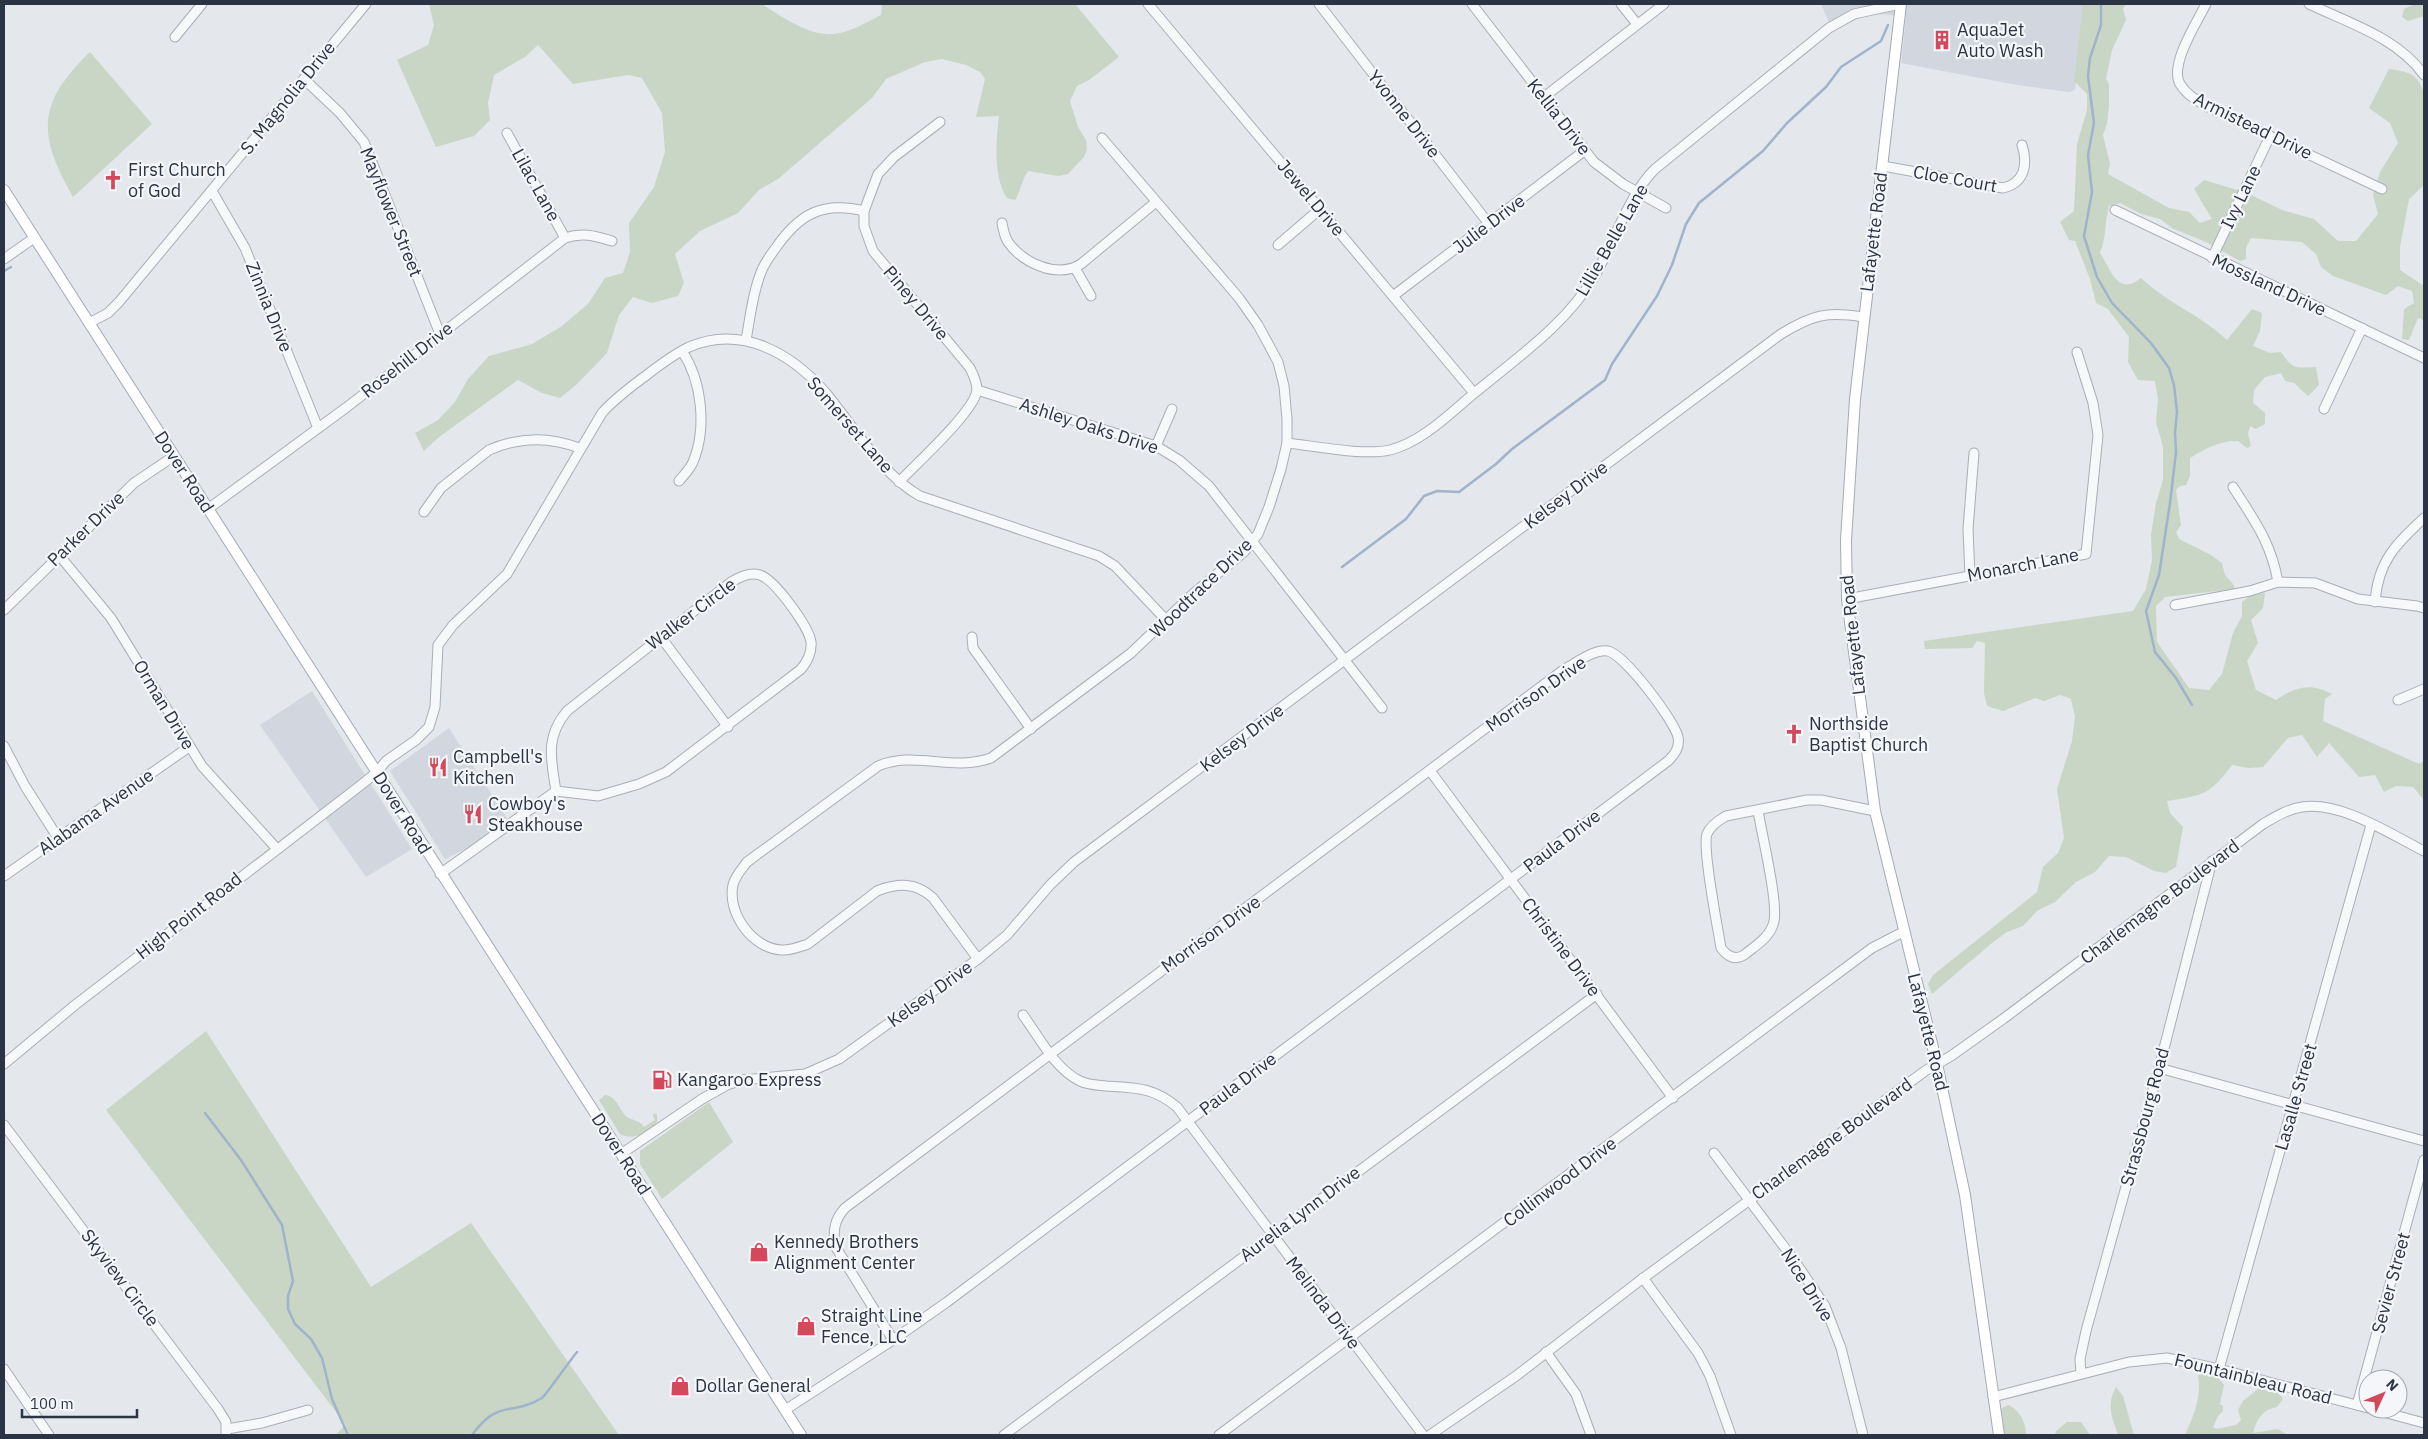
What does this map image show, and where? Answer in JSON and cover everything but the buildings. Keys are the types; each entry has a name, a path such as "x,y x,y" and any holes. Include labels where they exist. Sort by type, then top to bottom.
{"main road":[{"name":"Lafayette Road","path":"1901,4 1883,166 1863,317 1846,540 1847,599 1875,811 1903,932 1937,1064 1965,1195 1998,1435"},
{"name":"Dover Road","path":"4,190 377,772 440,874 801,1435"}],"street":[{"path":"175,37 202,4"},
{"name":"S. Magnolia Drive","path":"89,323 108,313 119,302 366,4"},
{"name":"Jewel Drive","path":"1148,4 1474,393"},
{"name":"Yvonne Drive","path":"1319,4 1489,224"},
{"name":"Kellia Drive","path":"1472,4 1584,151 1609,174 1666,208"},
{"path":"1621,4 1637,24"},
{"path":"1544,98 1664,4"},
{"name":"Lillie Belle Lane","path":"1288,443 1356,450 1387,451 1432,428 1550,329 1578,300 1597,271 1638,192 1652,172 1677,149 1829,28 1854,14 1901,4"},
{"name":"Armistead Drive","path":"2206,4 2181,55 2176,72 2179,83 2187,94 2206,106 2382,189"},
{"path":"2309,4 2398,47 2415,62 2424,75"},
{"name":"Mayflower Street","path":"304,79 340,112 364,142 440,334"},
{"name":"Piney Drive","path":"940,122 894,157 878,174 864,212 864,226 873,251 970,368 977,390"},
{"name":"Lilac Lane","path":"507,132 565,238"},
{"name":"Ivy Lane","path":"2212,258 2270,136"},
{"name":"Woodtrace Drive","path":"978,959 946,914 925,890 913,885 889,886 878,891 808,944 781,950 758,942 748,932 734,909 733,883 748,862 878,766 904,759 962,764 991,758 1131,653 1194,593 1245,552 1269,507 1288,443 1284,386 1273,352 1255,319 1239,298 1102,138"},
{"name":"Cloe Court","path":"1883,166 2004,188 2012,186 2024,173 2026,157 2022,145"},
{"name":"Julie Drive","path":"1393,296 1584,151"},
{"name":"Zinnia Drive","path":"212,191 245,248 318,428"},
{"path":"1002,224 1008,242 1027,259 1051,270 1068,270 1075,268 1156,202"},
{"path":"746,340 760,273 786,232 807,215 825,208 851,208 864,212"},
{"path":"1278,245 1320,209"},
{"name":"Mossland Drive","path":"2115,210 2424,358"},
{"name":"Rosehill Drive","path":"208,509 318,428 565,238 578,234 592,234 612,241"},
{"path":"4,258 34,238"},
{"path":"1075,268 1091,296"},
{"name":"Kelsey Drive","path":"621,1154 702,1099 728,1085 742,1080 805,1074 829,1065 978,959 1007,935 1050,885 1074,862 1781,334 1806,319 1829,315 1863,317"},
{"path":"2324,409 2362,328"},
{"name":"Somerset Lane","path":"377,772 386,761 416,740 428,727 435,707 438,644 452,625 508,574 579,448 609,404 682,351 705,342 746,340 761,344 780,353 807,374 899,482 920,496 1099,556 1115,566 1167,620"},
{"path":"679,481 692,463 698,437 700,414 693,372 682,351"},
{"name":"Monarch Lane","path":"1847,599 2086,554 2098,435 2093,403 2077,352"},
{"path":"899,482 965,414 977,390"},
{"name":"Ashley Oaks Drive","path":"977,390 1156,446 1179,460 1209,486 1382,708"},
{"path":"1156,446 1172,409"},
{"path":"424,512 441,488 489,450 498,446 522,439 561,442 579,448"},
{"path":"1970,576 1968,529 1974,453"},
{"name":"Parker Drive","path":"4,610 134,482 174,456"},
{"path":"2233,487 2262,532 2273,557 2278,582"},
{"path":"2375,602 2377,582 2395,546 2424,518"},
{"name":"Orman Drive","path":"59,555 111,618 189,747 227,795 277,849"},
{"name":"Walker Circle","path":"748,574 761,575 770,581 803,623 809,634 811,647 803,667 728,727 674,768 650,780 598,796 556,792 551,742 559,720 567,711 724,587 748,574"},
{"path":"2175,606 2250,591 2278,582 2315,583 2358,599 2424,608"},
{"path":"660,636 728,727"},
{"path":"972,637 974,648 1031,729"},
{"name":"Morrison Drive","path":"893,1340 838,1254 834,1234 835,1222 841,1213 852,1203 1050,1053 1431,772 1562,671 1589,655 1606,651 1622,659 1673,725 1678,744"},
{"path":"2398,700 2424,689"},
{"name":"Paula Drive","path":"785,1410 893,1340 1187,1122 1654,773 1673,756 1678,744"},
{"path":"4,746 25,786 58,838"},
{"name":"Alabama Avenue","path":"4,876 189,747"},
{"name":"High Point Road","path":"4,1064 73,1006 377,772"},
{"name":"Christine Drive","path":"1431,772 1673,1098"},
{"path":"440,874 556,792"},
{"path":"1758,810 1774,906 1774,923 1763,941 1740,957 1734,958 1721,948 1707,857 1706,837 1716,823 1726,816 1790,803 1821,800 1875,811"},
{"name":"Charlemagne Boulevard","path":"1430,1435 1501,1387 1643,1278 1749,1200 1937,1064 2003,1019 2263,824 2283,813 2301,807 2334,809 2372,825 2424,851"},
{"name":"Lasalle Street","path":"2219,1369 2372,825"},
{"name":"Strassbourg Road","path":"2082,1373 2080,1359 2086,1331 2159,1068 2212,861"},
{"name":"Collinwood Drive","path":"1219,1435 1872,948 1903,932"},
{"name":"Aurelia Lynn Drive","path":"1004,1435 1174,1306 1273,1236 1419,1124 1597,994"},
{"name":"Melinda Drive","path":"1023,1015 1061,1067 1080,1081 1090,1085 1148,1089 1164,1096 1178,1107 1187,1122 1422,1435"},
{"path":"2159,1068 2424,1141"},
{"name":"Skyview Circle","path":"4,1124 218,1409 227,1432"},
{"name":"Nice Drive","path":"1714,1153 1794,1260 1825,1306 1841,1348 1863,1435"},
{"name":"Sevier Street","path":"2357,1405 2424,1160"},
{"path":"1643,1278 1698,1353 1731,1435"},
{"path":"1546,1352 1576,1394 1591,1435"},
{"name":"Fountainbleau Road","path":"1993,1397 2129,1362 2167,1358 2219,1369 2357,1405"},
{"path":"4,1369 50,1435"},
{"path":"227,1432 308,1410"},
{"path":"2408,1419 2424,1423"}],"shaded area":[{"path":"1821,4 2085,4 2075,90 2069,92 2017,85 1901,63 1906,17 1881,14 1862,17 1833,31"},
{"path":"312,691 412,849 366,877 260,725"},
{"path":"449,728 508,820 474,845 445,859 390,771"}],"green space":[{"path":"429,4 762,4 801,27 818,33 833,34 855,28 881,15 882,4 1075,4 1119,57 1089,80 1077,86 1070,101 1078,127 1086,140 1087,149 1084,157 1068,174 1058,176 1028,171 1015,200 1007,198 999,180 997,136 999,116 976,117 985,79 980,72 966,65 942,59 925,62 886,79 872,98 778,179 759,190 738,213 700,231 675,254 684,283 678,296 652,303 633,297 619,315 607,353 576,385 560,398 542,393 518,380 439,437 424,451 415,433 438,420 455,402 468,379 489,356 532,344 562,326 588,304 605,278 623,273 630,252 629,223 654,187 665,152 662,113 642,78 628,75 573,84 538,45 525,57 494,75 488,103 490,120 474,136 436,147 397,60 428,45 434,25"},
{"path":"2083,4 2126,4 2123,9 2126,20 2112,50 2106,79 2109,84 2109,105 2107,124 2103,135 2110,164 2108,174 2169,208 2189,212 2200,223 2212,219 2194,189 2204,180 2247,193 2282,210 2314,219 2338,241 2356,241 2378,214 2373,195 2380,172 2398,143 2390,123 2369,108 2389,69 2402,71 2415,77 2424,93 2424,185 2409,199 2400,247 2400,270 2424,286 2424,320 2418,318 2409,340 2402,339 2404,309 2414,303 2412,291 2398,286 2386,295 2333,276 2321,267 2316,254 2302,242 2251,238 2246,247 2246,259 2240,261 2208,243 2172,228 2160,219 2141,214 2120,203 2109,206 2104,241 2100,253 2111,273 2120,283 2133,283 2141,278 2162,295 2206,323 2227,340 2252,309 2262,313 2260,331 2253,346 2270,353 2281,352 2296,367 2316,367 2319,385 2308,396 2294,383 2285,381 2281,373 2265,377 2254,390 2253,403 2265,413 2265,424 2256,429 2250,426 2248,434 2251,446 2247,448 2238,441 2225,442 2207,448 2190,458 2190,476 2186,485 2180,486 2176,490 2181,525 2176,532 2179,539 2211,555 2222,563 2225,575 2235,589 2165,597 2156,606 2157,642 2189,688 2209,690 2222,674 2233,633 2242,616 2242,602 2252,594 2265,593 2263,608 2251,620 2258,643 2247,661 2256,690 2276,700 2296,689 2310,687 2332,694 2325,699 2323,721 2419,764 2424,761 2424,800 2413,787 2396,786 2384,792 2375,775 2359,777 2329,743 2317,757 2302,735 2288,738 2263,767 2249,768 2232,765 2205,792 2167,801 2170,813 2183,827 2176,867 2166,873 2154,871 2126,857 2109,856 2095,872 2076,882 2055,902 2037,911 2023,926 2007,932 1992,943 1932,994 1928,984 1933,975 2037,892 2043,867 2058,853 2064,838 2057,789 2072,741 2075,717 2071,699 2060,695 2044,701 2035,698 2003,711 1987,706 1984,693 1985,643 1977,641 1972,648 1925,649 1924,641 2133,611 2146,589 2152,560 2151,535 2156,503 2163,480 2163,447 2156,422 2158,399 2155,381 2138,380 2128,362 2129,337 2108,309 2096,303 2090,279 2075,241 2069,240 2060,222 2074,211 2077,144 2087,110 2087,94 2074,81"},
{"path":"2415,4 2424,4 2424,16 2408,21 2402,17 2404,9"},
{"path":"90,52 152,124 73,197 53,155 48,120 52,104 60,87"},
{"path":"206,1031 371,1287 471,1223 619,1435 335,1435 346,1425 106,1110"},
{"path":"605,1095 613,1098 627,1117 644,1127 655,1120 654,1113 657,1115 657,1122 640,1135 630,1137 620,1134 599,1100"},
{"path":"709,1102 733,1142 662,1199 640,1164 640,1151"},
{"path":"2213,1371 2224,1385 2220,1404 2223,1406 2223,1411 2218,1416 2213,1427 2216,1429 2236,1425 2241,1420 2238,1410 2243,1401 2259,1388 2266,1388 2275,1391 2283,1399 2277,1407 2267,1410 2261,1416 2256,1423 2253,1433 2278,1429 2288,1435 2185,1435 2198,1399 2198,1376 2202,1372"},
{"path":"2116,1387 2123,1396 2134,1435 2118,1435 2112,1417 2111,1405"},
{"path":"2008,1405 2021,1417 2026,1435 2003,1435 2000,1424 2000,1409"},
{"path":"2067,1422 2081,1422 2090,1435 2055,1435 2056,1431"}],"waterway":[{"path":"2101,4 2101,25 2090,58 2088,76 2094,123 2088,155 2092,192 2084,236 2097,277 2112,303 2151,343 2169,368 2174,385 2177,412 2176,452 2170,503 2159,575 2146,611 2155,652 2176,678 2192,705"},
{"path":"1342,567 1406,519 1424,496 1437,491 1459,492 1496,464 1512,449 1605,380 1612,364 1657,296 1672,265 1686,224 1699,203 1763,151 1787,123 1826,87 1841,67 1881,41 1888,25"},
{"path":"4,271 11,267"},
{"path":"205,1113 241,1160 282,1225 293,1281 288,1296 288,1309 295,1324 311,1339 322,1358 332,1399 348,1435"},
{"path":"472,1435 490,1416 498,1412 531,1404 542,1398 577,1352"}],"place":[{"name":"AquaJet Auto Wash","path":"1942,40"},
{"name":"First Church of God","path":"113,180"},
{"name":"Northside Baptist Church","path":"1794,734"},
{"name":"Campbell's Kitchen","path":"438,767"},
{"name":"Cowboy's Steakhouse","path":"473,814"},
{"name":"Kangaroo Express","path":"662,1080"},
{"name":"Kennedy Brothers Alignment Center","path":"759,1252"},
{"name":"Straight Line Fence, LLC","path":"806,1326"},
{"name":"Dollar General","path":"680,1386"}]}
